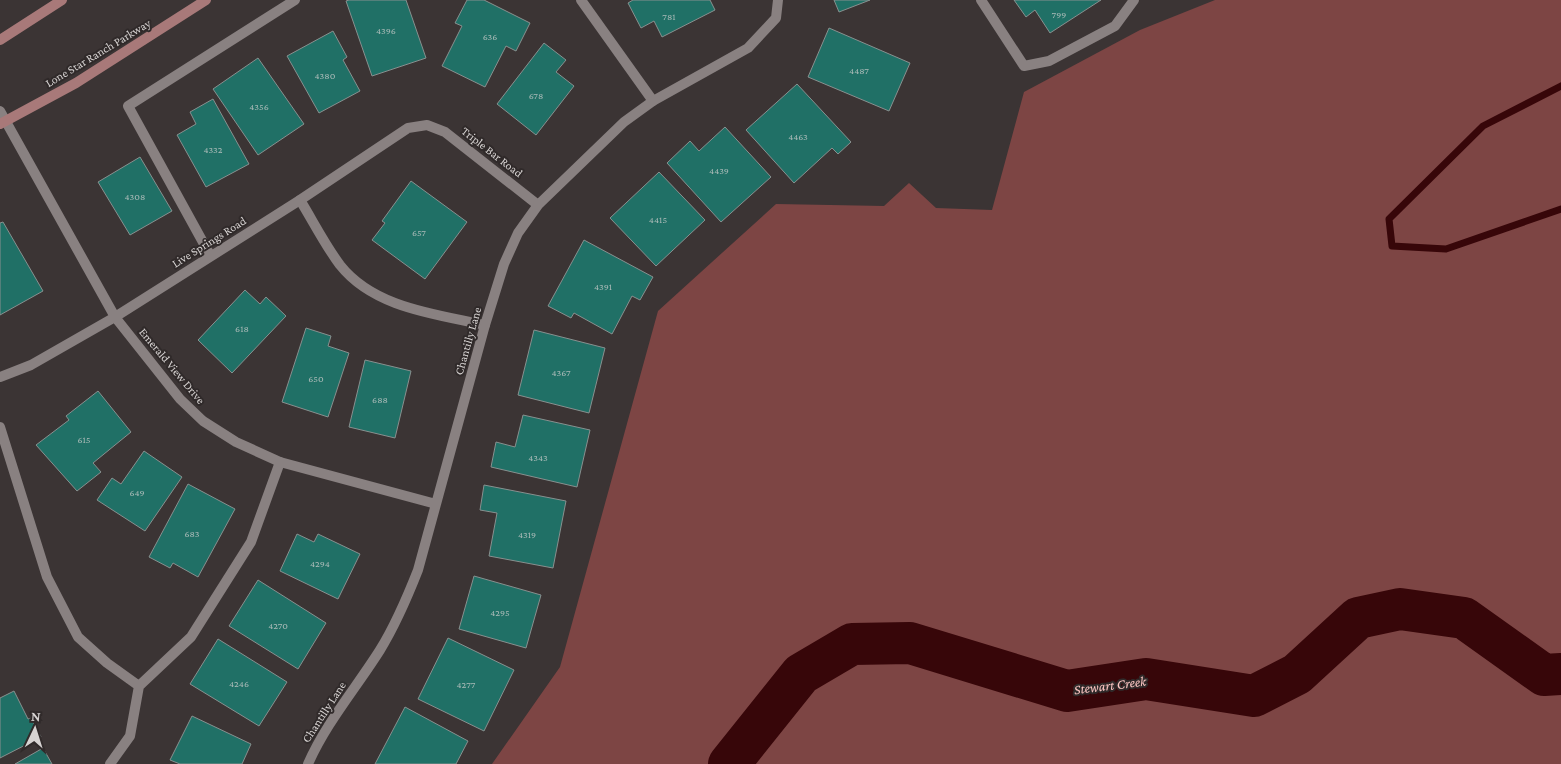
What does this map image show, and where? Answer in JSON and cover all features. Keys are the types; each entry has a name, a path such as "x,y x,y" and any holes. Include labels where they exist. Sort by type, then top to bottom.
{"main road":[{"path":"0,40 62,0"},
{"name":"Lone Star Ranch Parkway","path":"3,123 76,83 206,0"}],"street":[{"path":"210,255 128,106 295,0"},
{"path":"581,0 653,100"},
{"name":"Chantilly Lane","path":"308,764 316,745 380,648 403,609 418,570 485,324 504,264 518,233 538,205 624,122 653,100 748,48 776,18 778,0"},
{"path":"981,0 1024,66 1049,61 1116,26 1134,0"},
{"name":"Emerald View Drive","path":"0,111 3,123 115,317 180,399 203,421 236,442 280,462 436,504"},
{"name":"Live Springs Road","path":"0,377 31,364 115,317 210,255 300,200 408,128 427,125"},
{"name":"Triple Bar Road","path":"427,125 445,132 538,205"},
{"path":"300,200 341,266 375,295 426,312 485,324"},
{"path":"0,427 47,577 78,637 107,663 139,686"},
{"path":"110,764 130,736 139,686 191,637 251,542 280,462"}],"shaded area":[{"path":"1215,0 1561,0 1561,764 492,764 560,667 658,311 776,204 884,206 909,183 936,208 992,210 1024,92 1140,30"}],"building":[{"path":"406,0 426,58 372,76 346,1"},
{"path":"467,0 484,0 530,23 516,51 506,46 485,87 442,66 462,26 455,23"},
{"path":"633,0 710,0 715,10 662,37 654,21 641,28 628,3"},
{"path":"834,0 870,0 839,12"},
{"path":"1014,0 1101,0 1050,33 1035,10 1026,17"},
{"path":"829,28 910,63 889,111 808,77"},
{"path":"333,31 347,57 343,60 360,91 319,113 287,56"},
{"path":"544,43 566,60 556,72 574,86 536,135 497,104"},
{"path":"258,58 304,124 258,155 213,89"},
{"path":"797,84 851,142 838,154 832,148 794,183 746,130"},
{"path":"213,99 249,164 206,187 177,135 196,124 190,112"},
{"path":"725,127 771,177 721,222 667,163 690,141 699,151"},
{"path":"140,157 172,211 130,235 98,182"},
{"path":"659,172 705,220 656,266 610,218"},
{"path":"411,181 467,222 425,279 372,240 385,223 382,221"},
{"path":"3,222 43,291 0,315 0,223"},
{"path":"584,240 653,277 640,300 632,296 612,334 574,313 571,318 548,306"},
{"path":"245,290 260,304 266,297 286,316 232,373 198,340"},
{"path":"306,328 331,336 328,346 349,353 328,417 282,402"},
{"path":"534,330 605,348 589,413 518,395"},
{"path":"365,360 411,371 395,438 349,427"},
{"path":"98,391 131,432 93,463 101,472 77,491 36,445 69,420 66,416"},
{"path":"523,415 590,430 577,487 491,467 496,442 515,447"},
{"path":"144,451 182,477 145,531 97,500 112,478 121,484"},
{"path":"188,484 235,509 198,577 173,563 170,568 149,557"},
{"path":"484,485 566,501 553,568 489,556 497,513 480,510"},
{"path":"297,534 314,542 318,534 360,554 338,599 280,571"},
{"path":"474,576 541,595 526,648 459,629"},
{"path":"258,580 326,623 298,669 229,626"},
{"path":"448,638 514,670 484,731 418,699"},
{"path":"218,639 287,682 259,726 190,684"},
{"path":"14,691 28,719 31,718 41,737 0,758 0,698"},
{"path":"405,707 468,741 456,764 375,764"},
{"path":"192,716 251,744 242,764 180,764 170,760"},
{"path":"43,748 52,764 15,764"}],"waterway":[{"path":"1561,86 1483,126 1389,219 1392,246 1446,249 1561,209"},
{"name":"Stewart Creek","path":"729,764 801,674 852,644 910,643 1067,691 1146,679 1254,696 1297,674 1358,618 1400,609 1464,618 1544,675 1561,674"}]}
